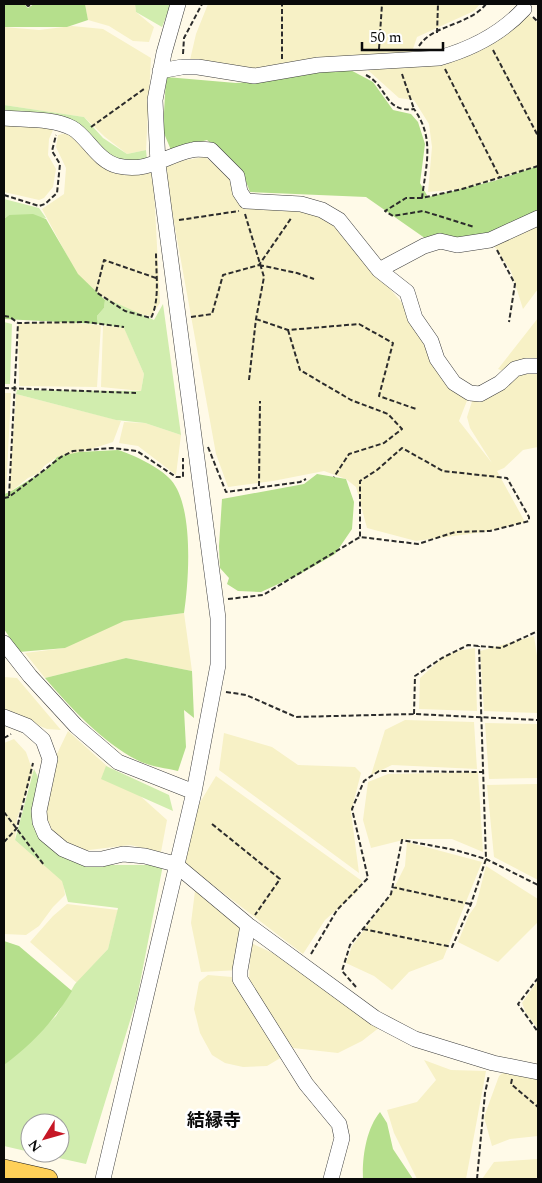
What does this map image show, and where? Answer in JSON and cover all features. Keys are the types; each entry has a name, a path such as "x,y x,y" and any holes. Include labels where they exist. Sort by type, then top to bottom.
{"main road":[{"path":"4,1169 48,1179"}],"street":[{"path":"103,1179 175,864 194,792 218,665 216,600 158,164 155,118 159,75 178,4"},
{"path":"159,75 182,67 212,68 254,76 318,65 439,58 459,52 487,39 502,29 524,9"},
{"path":"4,118 58,124 73,128 107,161 117,166 132,168 158,164 192,150 211,150 237,176 240,192 246,201 301,204 322,210 339,220 380,270 407,292 415,318 431,341 437,359 454,383 470,392 480,394 500,383 516,370 526,366 538,366"},
{"path":"380,270 424,246 440,241 457,245 490,240 538,218"},
{"path":"4,643 30,676 76,726 118,762 194,792"},
{"path":"4,716 27,726 43,740 50,759 39,810 40,822 45,834 64,849 87,859 102,859 123,854 145,856 175,864 248,925 375,1018 416,1039 493,1063 538,1072"},
{"path":"248,925 240,979 306,1084 339,1124 342,1138 331,1179"}],"path":[{"path":"26,4 28,6 32,4"},
{"path":"182,67 184,38 202,4"},
{"path":"282,4 282,72"},
{"path":"379,60 382,4"},
{"path":"437,33 438,4"},
{"path":"419,58 418,47 422,42 479,13 486,4"},
{"path":"487,39 538,136"},
{"path":"439,58 500,178"},
{"path":"398,60 414,109 424,124 428,148 422,198"},
{"path":"363,74 375,80 391,105 402,111 414,109"},
{"path":"79,135 159,75"},
{"path":"4,195 39,206 45,204 57,193 60,164 52,151 58,124"},
{"path":"474,227 423,211 393,216 384,211 406,198 422,198 538,166"},
{"path":"259,265 301,204"},
{"path":"166,221 244,210 264,277 256,318 250,380"},
{"path":"490,240 506,265 515,284 510,322"},
{"path":"156,251 156,278 155,310 151,318 125,311 96,292 104,260 156,278"},
{"path":"179,320 212,314 223,275 259,265 314,279"},
{"path":"4,316 10,317 18,323 86,322 124,327"},
{"path":"256,318 288,330 359,324 393,343 380,396 416,409"},
{"path":"9,497 18,323"},
{"path":"288,330 300,370 351,400 388,414 402,429 384,443 349,454 334,477"},
{"path":"4,388 136,393"},
{"path":"259,486 260,401"},
{"path":"4,498 9,497 61,457 73,451 112,448 137,451 164,471 176,477 183,477 183,452 195,443 210,448 226,492 259,486 300,482 306,479"},
{"path":"216,600 263,596 360,537 418,544 454,532 490,531 528,521 529,517 507,478 443,471 402,448 377,470 360,480 360,537"},
{"path":"414,714 415,676 442,658 468,645 502,648 538,631"},
{"path":"363,929 452,946 471,904 486,859 479,646"},
{"path":"214,690 246,695 296,717 414,714 480,719 538,720"},
{"path":"4,842 16,828 33,763"},
{"path":"304,967 337,910 368,878 352,809 364,781 379,771 483,772"},
{"path":"4,812 44,865"},
{"path":"212,824 280,879 248,925"},
{"path":"359,990 342,971 350,945 391,894 402,840 455,850 486,859 538,885"},
{"path":"392,887 471,904"},
{"path":"538,978 518,1004 538,1032"},
{"path":"477,1179 484,1093 493,1063"},
{"path":"513,1067 511,1084 538,1107"}],"shaded area":[{"path":"85,4 135,4 136,12 154,27 149,42 133,41 109,26 88,20"},
{"path":"208,4 480,4 474,11 417,37 412,52 250,70 190,60 196,34"},
{"path":"527,14 538,23 538,166 462,189 428,192 432,147 429,124 414,100 399,98 361,64 439,60"},
{"path":"72,26 103,29 151,58 146,150 127,154 84,117 4,105 4,27 39,30"},
{"path":"4,122 54,128 49,139 48,155 56,169 53,187 44,198 39,200 4,192"},
{"path":"72,132 153,170 160,303 151,316 122,311 77,274 42,209 64,194 66,168 56,147 58,135"},
{"path":"205,157 228,175 241,205 306,209 335,225 415,318 470,393 459,421 492,463 470,428 467,417 474,395 519,374 538,370 538,447 523,450 504,468 497,471 525,522 484,532 416,541 367,528 356,487 346,479 324,471 228,487 216,454 164,167 180,161"},
{"path":"538,218 538,289 523,309 511,271 490,240"},
{"path":"538,318 538,362 506,372 498,369"},
{"path":"61,322 101,325 97,387 19,386 18,323"},
{"path":"103,326 124,327 144,374 141,391 101,387"},
{"path":"4,393 11,393 6,493 4,494"},
{"path":"16,394 121,421 113,442 72,455 57,457 44,466 39,473 28,478 9,493"},
{"path":"124,422 145,423 181,435 176,475 138,446 119,443"},
{"path":"184,613 192,671 126,658 45,678 25,653 65,648 95,632 124,621"},
{"path":"534,636 538,662 538,713 484,711 480,651"},
{"path":"475,648 477,711 419,709 420,678 442,658 456,651"},
{"path":"4,677 17,678 61,730 47,729 4,711"},
{"path":"405,720 474,722 477,769 392,765 371,775 385,730"},
{"path":"485,723 538,724 538,778 489,779"},
{"path":"68,731 167,820 161,852 130,845 81,851 52,833 45,817 55,758"},
{"path":"224,733 272,747 298,765 355,767 361,773 351,812 359,873 219,770"},
{"path":"14,739 26,752 33,772 17,819 15,840 63,881 65,895 39,926 26,935 4,934 4,743"},
{"path":"478,772 483,852 452,839 407,839 371,848 363,820 368,782 388,774"},
{"path":"216,776 362,881 357,892 325,920 303,954 184,863 196,809"},
{"path":"538,784 538,880 494,857 487,785"},
{"path":"407,842 482,862 443,959 409,972 392,990 374,976 346,963 352,946 391,894 405,866"},
{"path":"486,866 538,899 538,922 498,962 458,942 469,915 476,905"},
{"path":"195,891 256,937 243,947 240,970 201,972 191,923"},
{"path":"67,904 118,910 108,949 77,983 30,942 53,916"},
{"path":"251,943 275,954 380,1027 362,1041 338,1053 293,1048 274,1023 292,1051 267,1066 243,1067 225,1063 212,1055 200,1033 194,1009 199,982 208,975 244,978 254,992 249,979"},
{"path":"538,980 538,1029 526,1013 522,1003"},
{"path":"424,1060 451,1070 486,1071 466,1179 417,1179 394,1133 387,1110 417,1102 436,1080"},
{"path":"505,1071 538,1078 538,1136 510,1139 492,1146 484,1117 499,1076"},
{"path":"538,1159 538,1179 482,1179 494,1162"}],"green space":[{"path":"4,4 24,4 28,8 34,4 85,4 88,20 67,27 4,27"},
{"path":"135,4 171,4 162,27 136,12"},
{"path":"343,66 373,82 393,110 411,114 418,122 425,144 420,183 428,197 494,181 538,166 538,218 490,240 429,241 366,197 250,192 241,169 207,140 171,150 163,131 166,77 236,83 263,81"},
{"path":"4,105 84,117 103,138 127,154 146,150 147,161 112,160 78,125 4,114"},
{"path":"4,199 39,208 46,218 9,215 4,219"},
{"path":"33,214 46,219 78,274 105,300 104,308 97,316 98,324 4,319 4,219 9,215"},
{"path":"105,298 154,320 163,304 181,435 145,423 116,420 16,394 17,390 141,391 144,374 124,328 98,324 97,316 104,308"},
{"path":"4,322 12,324 10,384 4,384"},
{"path":"118,450 154,466 171,480 178,492 187,525 188,544 184,613 124,621 65,648 19,652 4,629 4,494 48,468 57,457 79,452"},
{"path":"317,474 346,479 354,502 352,529 335,554 300,574 261,592 238,591 227,584 229,578 220,568 219,546 222,499 304,484"},
{"path":"126,658 192,671 194,718 184,710 186,747 178,771 141,762 124,753 99,734 45,678"},
{"path":"106,766 169,795 173,811 101,779"},
{"path":"34,769 40,781 32,822 55,851 95,865 163,865 137,998 86,1164 70,1160 70,1113 20,1113 20,1150 4,1146 4,1065 56,1016 75,984 108,949 118,908 68,902 62,881 15,840"},
{"path":"4,941 19,946 72,991 42,1031 4,1065"},
{"path":"380,1112 387,1123 393,1149 413,1179 363,1179 363,1162 368,1135"}],"district":[{"name":"結縁寺","path":"214,1120"}]}
